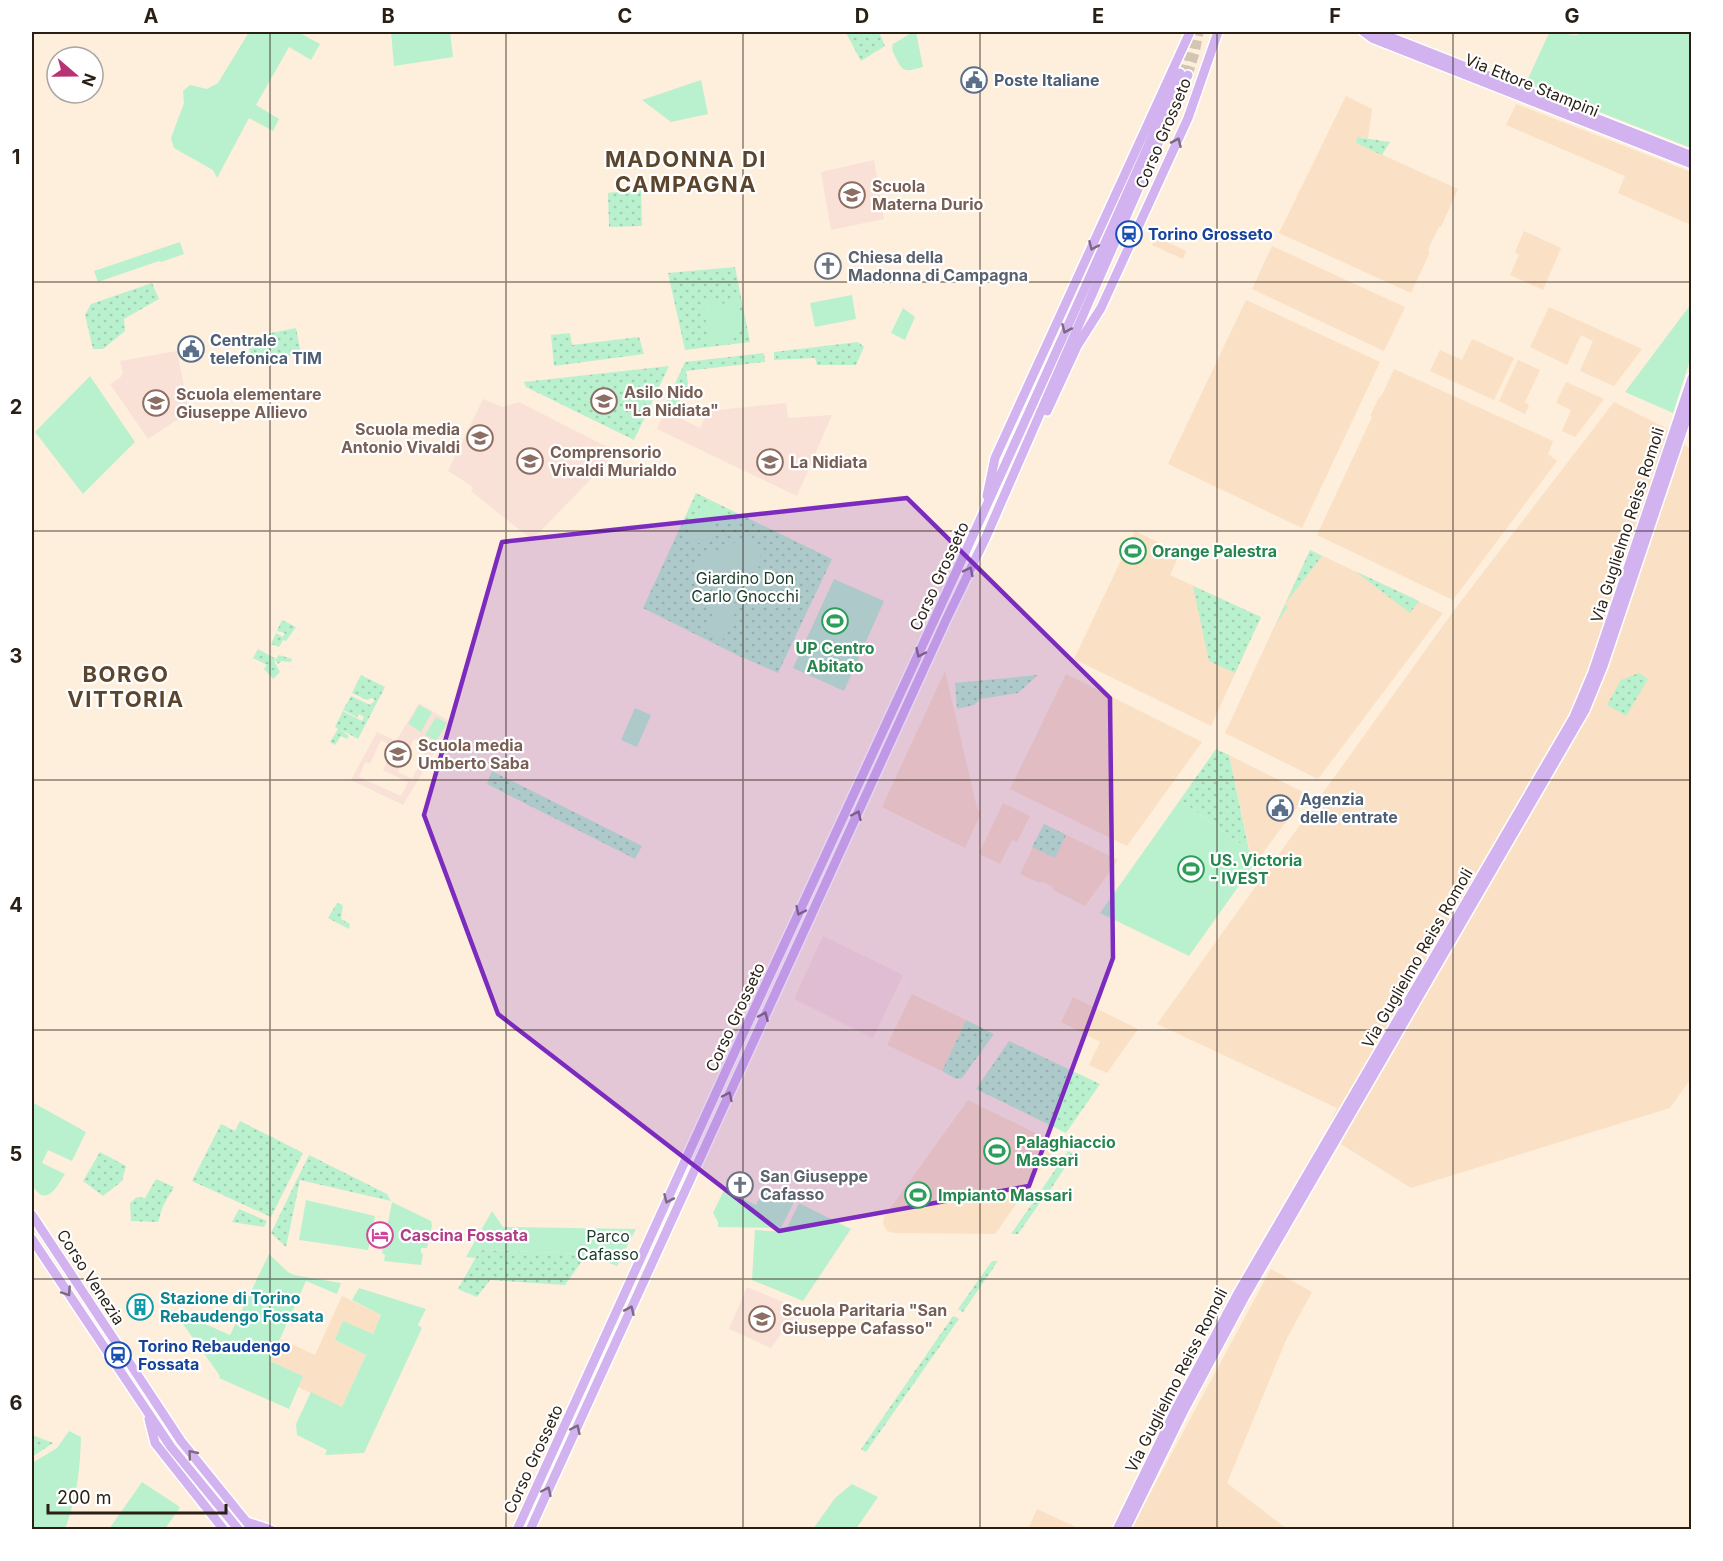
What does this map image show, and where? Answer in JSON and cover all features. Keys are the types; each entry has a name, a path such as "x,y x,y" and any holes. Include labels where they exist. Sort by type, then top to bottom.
{"main road":[{"name":"Corso Grosseto","path":"982,518 995,458 1190,32"},
{"name":"Corso Grosseto","path":"987,534 1003,506 1077,346 1101,308 1152,198 1188,118 1218,32"},
{"name":"Via Ettore Stampini","path":"1364,32 1372,38 1692,164"},
{"name":"Via Ettore Stampini","path":"1377,32 1692,156"},
{"path":"1137,180 1184,74"},
{"name":"Corso Grosseto","path":"517,1530 1137,180"},
{"name":"Corso Grosseto","path":"530,1530 987,534 1137,180"},
{"name":"Via Guglielmo Reiss Romoli","path":"1117,1530 1177,1407 1237,1294 1574,717 1593,672 1692,378"},
{"name":"Via Guglielmo Reiss Romoli","path":"1125,1530 1184,1410 1248,1291 1561,755 1585,710 1606,658 1692,402"},
{"name":"Corso Venezia","path":"32,1215 181,1441 250,1526"},
{"name":"Corso Venezia","path":"32,1239 171,1447 239,1530"},
{"path":"147,1412 154,1443 224,1530"},
{"path":"190,1486 215,1502"},
{"path":"250,1526 271,1530"}],"highlighted area":[{"path":"907,498 1110,698 1113,958 1029,1186 779,1231 498,1014 424,815 502,542"}],"shaded area":[{"path":"1346,96 1372,109 1368,138 1357,137 1356,143 1458,189 1430,245 1428,251 1430,252 1411,293 1279,233"},
{"path":"1516,104 1691,172 1691,225 1618,193 1625,176 1506,125"},
{"name":"Scuola Materna Durio","path":"874,160 884,219 831,230 821,172"},
{"path":"1524,231 1561,248 1543,290 1510,275 1519,255 1515,252"},
{"path":"1156,237 1186,251 1183,259 1152,245"},
{"path":"1272,246 1405,307 1384,351 1252,289"},
{"path":"1246,300 1380,362 1302,528 1168,464"},
{"path":"1549,307 1642,349 1614,386 1580,371 1593,341 1581,335 1567,365 1530,347"},
{"path":"1472,339 1514,358 1494,400 1430,371 1440,350 1462,360"},
{"name":"Scuola elementare Giuseppe Allievo","path":"177,351 189,412 148,439 110,384 120,378 123,373 120,361"},
{"path":"1518,360 1540,370 1525,402 1529,405 1525,414 1499,401"},
{"path":"1394,369 1553,441 1548,454 1557,461 1453,600 1317,535 1372,417 1370,416"},
{"path":"1566,382 1604,399 1575,437 1562,431 1571,410 1556,403"},
{"name":"Comprensorio Vivaldi Murialdo","path":"483,399 503,407 519,402 617,452 532,540 471,491 473,488 469,484 448,471"},
{"path":"1614,402 1664,427 1691,450 1692,1077 1670,1108 1411,1188 1325,1134 1337,1108 1157,1024 1455,609"},
{"name":"La Nidiata","path":"786,403 788,418 832,415 797,496 657,429 665,411 700,428 708,411"},
{"path":"1135,531 1180,553 1170,575 1261,617 1211,726 1074,659"},
{"path":"1310,550 1443,613 1318,779 1225,733"},
{"path":"945,671 977,808 981,813 965,848 882,807"},
{"path":"1066,674 1202,742 1127,846 1010,789"},
{"name":"Scuola media Umberto Saba","path":"419,703 452,723 403,805 351,780 377,732 396,741","holes":["414,739 429,746 412,779 398,772","381,740 394,747 383,770 408,782 401,796 359,777 365,762 370,764"]},
{"path":"1229,755 1307,794 1258,859 1250,852"},
{"path":"1003,803 1030,816 1017,842 1012,840 1000,864 979,854"},
{"path":"1044,824 1118,860 1085,906 1053,890 1053,887 1043,882 1039,883 1020,874"},
{"path":"823,936 903,975 873,1038 794,999"},
{"path":"912,994 966,1020 942,1071 887,1045"},
{"path":"1073,997 1138,1029 1107,1073 1089,1065 1100,1042 1061,1022"},
{"path":"968,1100 1058,1144 995,1234 887,1231 883,1224 884,1217"},
{"path":"1271,1269 1312,1292 1286,1340 1227,1483 1287,1529 1131,1529"},
{"name":"Scuola Paritaria \"San Giuseppe Cafasso\"","path":"747,1287 799,1309 771,1348 729,1329"},
{"path":"342,1296 381,1315 373,1334 335,1340 366,1355 342,1407 298,1387 303,1376 270,1361 280,1339 315,1355"},
{"path":"1037,1509 1076,1527 1074,1529 1028,1529"}],"green space":[{"path":"249,32 298,32 320,44 311,60 289,47 256,105 279,119 273,131 249,118 217,178 213,170 174,148 171,138 184,103 183,91 190,85 207,89 218,83"},
{"path":"391,32 450,32 453,57 394,66"},
{"path":"879,32 885,46 861,61 846,33"},
{"path":"916,32 923,67 906,70 901,67 892,46"},
{"path":"1579,32 1691,32 1691,148 1526,83 1549,33 1578,35"},
{"path":"701,80 708,114 671,122 642,100"},
{"path":"1357,137 1390,142 1382,155 1356,143"},
{"path":"641,189 642,226 609,227 608,193"},
{"path":"180,242 184,254 98,282 94,271"},
{"path":"735,267 750,342 685,350 668,273"},
{"path":"152,283 159,299 124,319 125,331 103,349 93,349 85,315 91,304"},
{"path":"852,295 856,319 815,327 810,303"},
{"path":"716,300 726,305 729,300 740,300 738,307 742,315 742,323 741,329 732,338 709,343 704,309 705,304"},
{"path":"1691,304 1691,357 1673,413 1625,392"},
{"path":"903,308 915,317 905,340 891,333"},
{"path":"296,328 301,354 252,364 247,338"},
{"path":"570,333 572,345 639,337 644,354 554,366 551,335"},
{"path":"858,342 864,347 856,365 817,365 815,358 774,360 774,352"},
{"path":"764,353 765,362 686,371 688,384 675,410 665,405 685,362"},
{"name":"Asilo Nido \"La Nidiata\"","path":"669,366 634,440 526,387 524,382"},
{"path":"90,376 135,442 83,494 35,432"},
{"name":"Giardino Don Carlo Gnocchi","path":"696,493 832,559 778,673 643,608"},
{"path":"703,502 721,511 705,546 686,537"},
{"path":"743,537 758,547 761,565 749,574 740,587 734,590 719,589 693,576 699,561 708,553 731,545"},
{"path":"1310,550 1322,556 1285,603"},
{"path":"1355,571 1419,601 1410,613"},
{"path":"834,579 884,601 844,691 793,668"},
{"path":"1193,586 1261,617 1235,673 1209,661"},
{"path":"720,597 739,605 723,640 705,631"},
{"path":"1285,604 1288,607 1276,624"},
{"path":"282,620 296,627 279,647 271,644 276,633 283,637 285,633 277,631"},
{"path":"258,649 276,659 279,655 292,659 291,662 281,661 278,664 275,660 280,672 273,679 264,669 267,665 253,658"},
{"path":"1639,673 1648,679 1626,716 1607,705 1621,680"},
{"path":"361,675 385,687 358,739 340,729 349,736 347,739 341,736 335,745 330,742 338,729 335,727 343,711 362,721 364,717 359,714 357,717 343,710 351,696 370,705 375,700 372,698 367,700 352,693"},
{"path":"1038,675 1018,693 980,699 974,705 957,709 955,683"},
{"path":"419,705 432,712 421,732 408,724"},
{"path":"635,708 651,715 637,747 621,740"},
{"path":"436,717 447,723 436,741 425,735"},
{"path":"1216,749 1229,755 1249,850 1180,800"},
{"path":"492,771 642,846 635,859 487,784"},
{"name":"US. Victoria - IVEST","path":"1180,800 1258,859 1189,956 1100,913"},
{"path":"1044,824 1066,835 1055,858 1032,847"},
{"path":"337,903 343,905 341,919 350,924 349,929 328,918"},
{"path":"966,1020 994,1034 962,1078 956,1079 942,1071"},
{"path":"1009,1041 1100,1084 1066,1133 976,1089"},
{"path":"32,1102 86,1132 72,1161 48,1150 42,1163 65,1174 54,1190 46,1195 37,1192 32,1185"},
{"path":"240,1121 303,1153 271,1217 192,1181 221,1124 235,1131"},
{"path":"1068,1151 1074,1154 1048,1193 1042,1189"},
{"path":"100,1152 126,1166 122,1181 103,1196 83,1181"},
{"path":"309,1155 387,1194 391,1201 300,1180 286,1247 271,1233"},
{"path":"156,1179 174,1187 163,1206 158,1222 131,1221 130,1203 137,1197 145,1198"},
{"path":"766,1186 795,1200 781,1228 718,1227 713,1213 724,1190 756,1205"},
{"path":"1039,1194 1044,1197 1018,1234 1011,1234"},
{"path":"306,1200 375,1216 368,1250 299,1240"},
{"path":"392,1202 431,1221 427,1248 421,1248 423,1254 421,1265 384,1261 385,1255 382,1253"},
{"path":"799,1203 851,1229 803,1301 752,1280 755,1230 785,1232"},
{"path":"239,1209 267,1221 264,1227 232,1222"},
{"name":"Parco Cafasso","path":"492,1211 503,1227 636,1229 617,1266 587,1254 480,1250 475,1258 466,1257"},
{"path":"480,1250 587,1254 565,1285 490,1280 477,1297 458,1289"},
{"path":"269,1254 294,1275 341,1283 337,1294 306,1281 270,1361 303,1376 289,1409 219,1378 220,1376 178,1317 181,1313 230,1335"},
{"path":"992,1261 998,1261 963,1312 958,1309"},
{"path":"359,1288 426,1309 418,1325 422,1328 364,1453 325,1455 327,1450 297,1435 296,1424 311,1392 342,1407 366,1355 335,1340 343,1321 373,1334 381,1315 352,1300"},
{"path":"953,1316 959,1319 866,1452 861,1449"},
{"path":"69,1431 81,1437 81,1449 75,1495 65,1529 32,1529 32,1463 57,1448"},
{"path":"32,1435 53,1443 32,1457"},
{"path":"142,1482 180,1507 165,1529 109,1529"},
{"path":"852,1484 878,1497 856,1529 813,1529 835,1498"}],"tunnel":[{"path":"1188,75 1199,32"},
{"path":"1180,73 1190,37"}],"place":[{"name":"Poste Italiane","path":"974,80"},
{"name":"Scuola Materna Durio","path":"852,195"},
{"name":"Torino Grosseto","path":"1129,234"},
{"name":"Chiesa della Madonna di Campagna","path":"828,266"},
{"name":"Centrale telefonica TIM","path":"191,349"},
{"name":"Asilo Nido \"La Nidiata\"","path":"604,401"},
{"name":"Scuola elementare Giuseppe Allievo","path":"156,403"},
{"name":"Scuola media Antonio Vivaldi","path":"480,438"},
{"name":"Comprensorio Vivaldi Murialdo","path":"530,461"},
{"name":"La Nidiata","path":"770,462"},
{"name":"Orange Palestra","path":"1133,551"},
{"name":"UP Centro Abitato","path":"835,621"},
{"name":"Scuola media Umberto Saba","path":"398,754"},
{"name":"Agenzia delle entrate","path":"1280,808"},
{"name":"US. Victoria - IVEST","path":"1191,869"},
{"name":"Palaghiaccio Massari","path":"997,1151"},
{"name":"San Giuseppe Cafasso","path":"740,1185"},
{"name":"Impianto Massari","path":"918,1195"},
{"name":"Cascina Fossata","path":"380,1235"},
{"name":"Stazione di Torino Rebaudengo Fossata","path":"140,1307"},
{"name":"Scuola Paritaria \"San Giuseppe Cafasso\"","path":"762,1319"},
{"name":"Torino Rebaudengo Fossata","path":"118,1355"}],"district":[{"name":"MADONNA DI CAMPAGNA","path":"686,172"},
{"name":"BORGO VITTORIA","path":"126,686"}]}
